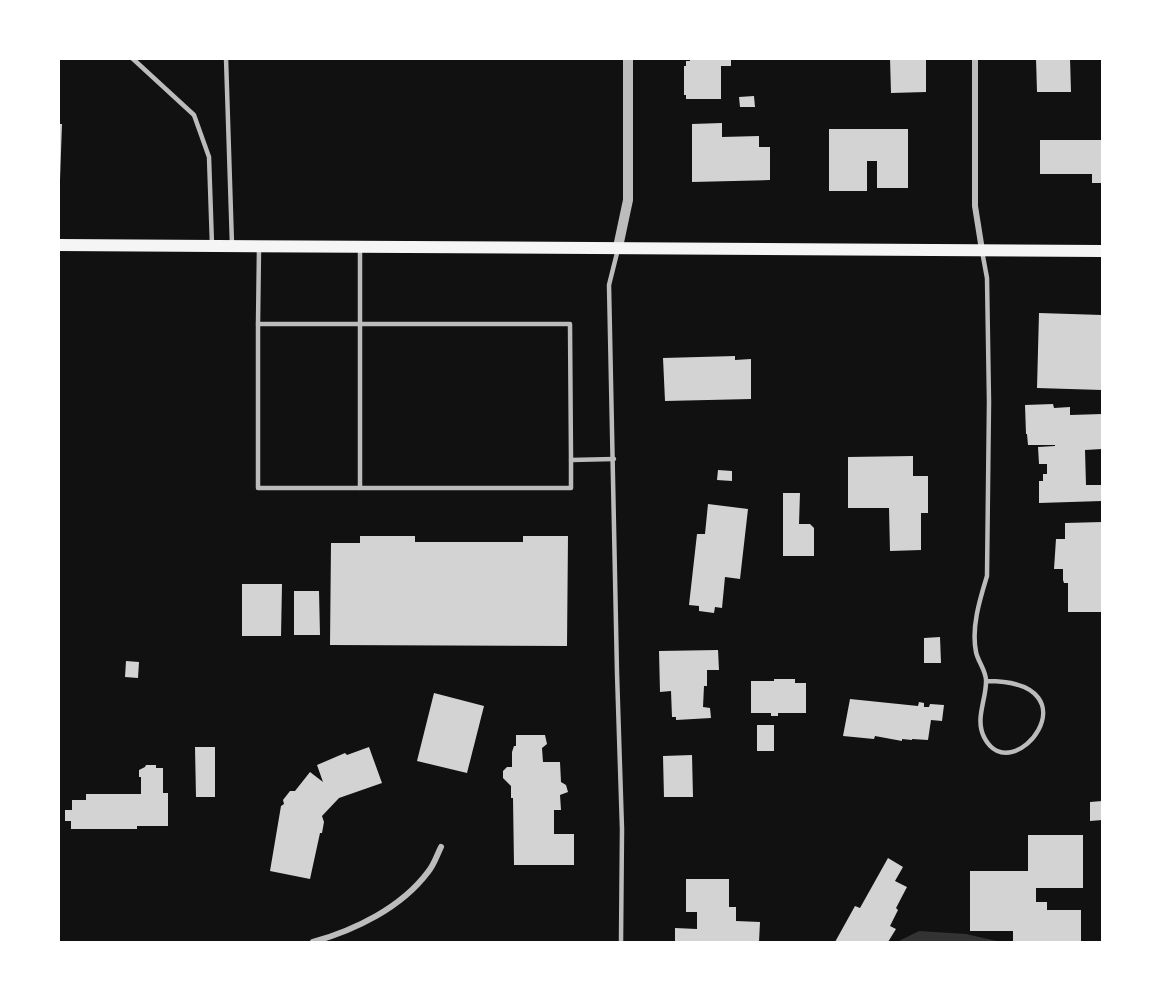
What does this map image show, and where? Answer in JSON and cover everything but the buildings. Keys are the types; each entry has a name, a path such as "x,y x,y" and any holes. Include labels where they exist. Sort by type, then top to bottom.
{"main road":[{"path":"58,245 618,246 1102,251"}],"street":[{"path":"618,246 628,200 627,58"},
{"path":"975,58 975,206 982,250"},
{"path":"313,942 373,918 409,894 430,871 441,847"}],"lane":[{"path":"132,58 194,115 209,157 212,245"},
{"path":"226,58 232,245"},
{"path":"258,324 570,324 571,488 258,488 258,324 259,245"},
{"path":"360,246 360,488"},
{"path":"618,246 609,285 622,828 621,942"},
{"path":"982,250 987,278 988,448 987,576 979,602 976,652 987,681 981,710 981,726 984,736 992,747 1005,752 1021,749 1031,742 1039,731 1044,718 1042,702 1021,686 1002,681 987,681"},
{"path":"571,460 614,459"}],"shaded area":[{"path":"919,931 966,934 1001,942 897,942"}]}
